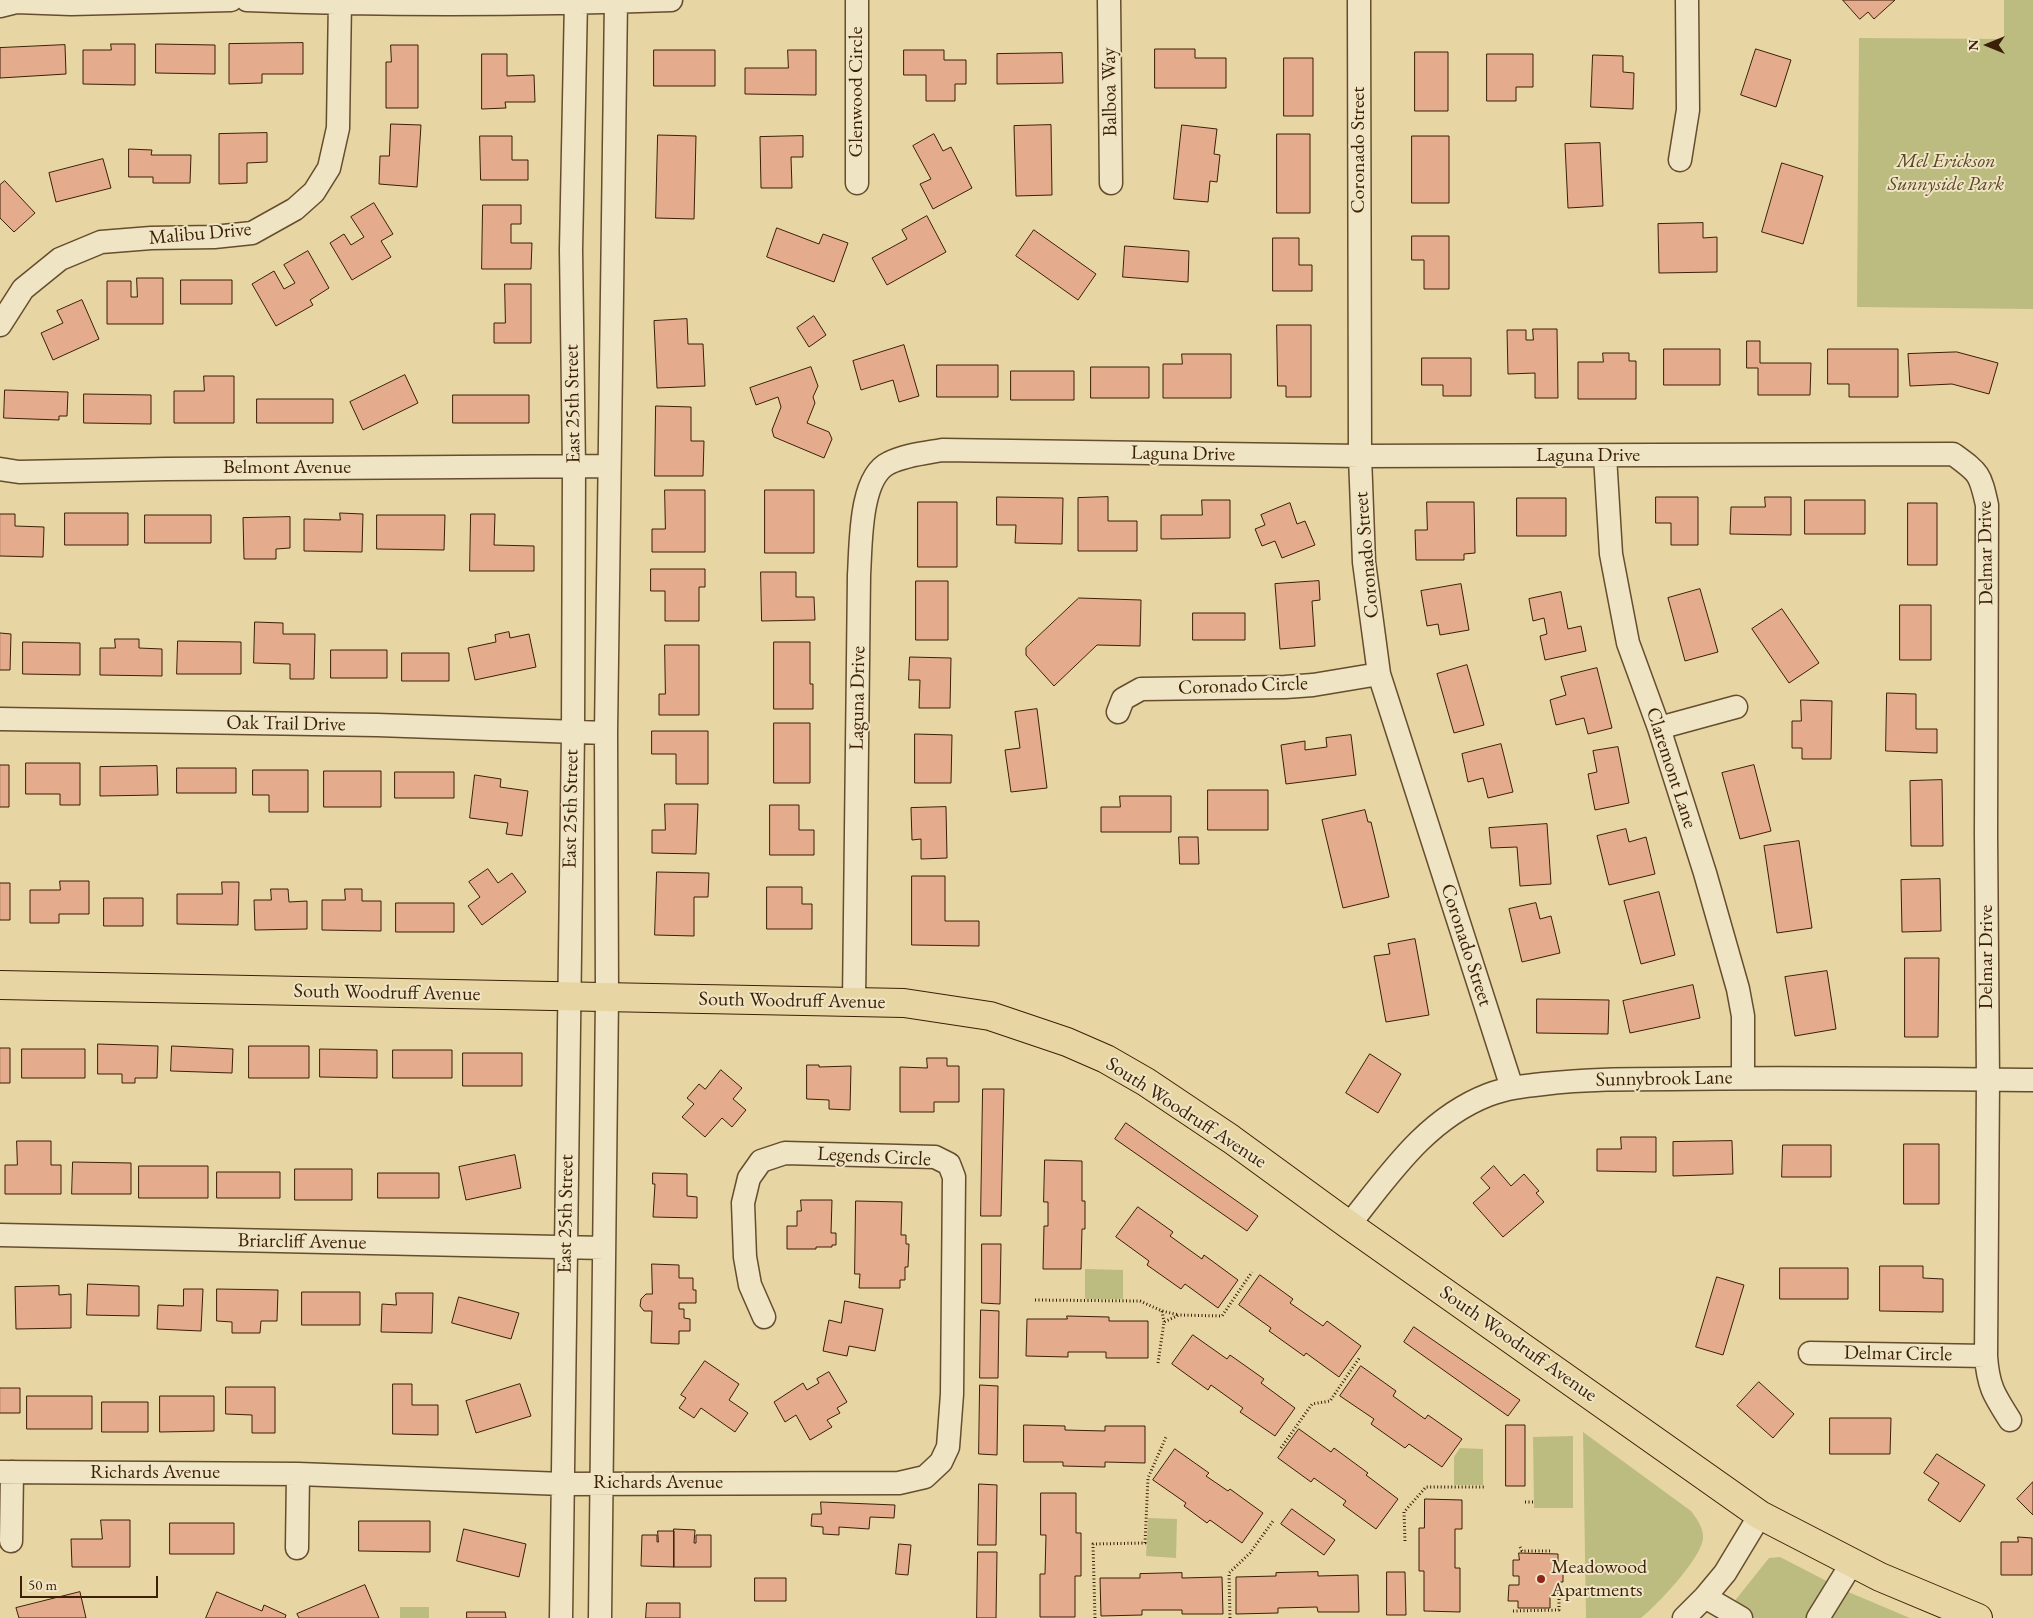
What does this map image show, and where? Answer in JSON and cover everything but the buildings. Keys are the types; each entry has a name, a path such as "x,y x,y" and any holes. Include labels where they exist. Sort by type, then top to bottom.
{"main road":[{"name":"South Woodruff Avenue","path":"0,986 568,997 854,990 904,1003 990,1016 1066,1042 1106,1059 1146,1082 1231,1139 1349,1225 1760,1515 1880,1578 1978,1618"}],"street":[{"path":"0,6 16,2 71,4 231,0"},
{"path":"246,0 340,2 672,0"},
{"name":"Glenwood Circle","path":"857,0 857,183"},
{"name":"Balboa Way","path":"1109,0 1110,184"},
{"name":"Coronado Street","path":"1359,0 1360,456 1364,562 1379,674 1512,1088"},
{"path":"1680,160 1688,110 1687,0"},
{"name":"East 25th Street","path":"600,1618 607,996 606,732 616,1"},
{"name":"Malibu Drive","path":"0,325 23,289 60,259 101,242 151,238 214,237 252,233 295,209 314,192 329,168 338,128 340,2"},
{"name":"East 25th Street","path":"561,1618 573,732 574,467 571,250 576,2"},
{"name":"Laguna Drive","path":"854,990 859,575 862,523 869,484 887,463 914,455 942,450 1360,456 1604,456 1899,452 1953,454 1974,470 1982,481 1984,490"},
{"name":"Claremont Lane","path":"1604,456 1611,554 1628,643 1659,728 1705,873 1738,989 1743,1016 1743,1078"},
{"name":"Belmont Avenue","path":"0,469 19,472 166,469 609,466"},
{"name":"Delmar Drive","path":"1984,490 1987,505 1988,1080 1986,1356 1987,1374 1992,1391 2010,1420"},
{"name":"Coronado Circle","path":"1118,712 1123,699 1141,689 1285,687 1379,674"},
{"path":"1659,728 1736,707"},
{"name":"Oak Trail Drive","path":"0,719 377,725 606,732"},
{"name":"Sunnybrook Lane","path":"1349,1225 1408,1151 1439,1124 1453,1113 1487,1095 1512,1088 1580,1080 1743,1078 2033,1080"},
{"name":"Legends Circle","path":"764,1316 750,1285 745,1257 743,1203 750,1178 761,1162 785,1154 935,1157 949,1164 954,1178 952,1394"},
{"name":"Briarcliff Avenue","path":"0,1235 566,1249 604,1248"},
{"name":"Delmar Circle","path":"1810,1353 1986,1356"},
{"name":"Richards Avenue","path":"11,1542 6,1472 298,1474 563,1484 601,1482 900,1483 925,1477 941,1462 948,1447 952,1394"},
{"path":"297,1548 298,1474"},
{"path":"1684,1618 1705,1597 1724,1573 1760,1515"},
{"path":"1818,1618 1852,1563"},
{"path":"1705,1597 1741,1618"}],"path":[{"path":"1035,1300 1140,1301 1162,1311 1179,1315 1222,1316 1252,1272"},
{"path":"1158,1363 1164,1322 1162,1311"},
{"path":"1164,1322 1179,1315"},
{"path":"1281,1448 1312,1404 1330,1401 1360,1358"},
{"path":"1095,1618 1093,1544 1145,1543 1148,1478 1166,1437"},
{"path":"1405,1541 1404,1512 1426,1487 1485,1487"},
{"path":"1525,1502 1534,1502"},
{"path":"1230,1618 1229,1573 1250,1553 1273,1520"},
{"path":"1520,1547 1522,1551 1550,1551"},
{"path":"1513,1611 1559,1610 1559,1583"}],"green space":[{"name":"Mel Erickson Sunnyside Park","path":"2004,0 2033,0 2033,309 1857,307 1859,38 2004,39"},
{"path":"1085,1269 1123,1270 1123,1299 1085,1299"},
{"path":"1583,1432 1691,1511 1700,1524 1703,1539 1687,1570 1641,1618 1586,1618"},
{"path":"1573,1436 1573,1508 1534,1508 1533,1437"},
{"path":"1460,1448 1483,1449 1483,1485 1454,1485 1454,1457"},
{"path":"1148,1518 1177,1519 1176,1558 1146,1556"},
{"path":"1780,1557 1846,1591 1910,1618 1721,1618 1769,1558"},
{"path":"400,1607 429,1607 429,1618 400,1618"}],"place":[{"name":"Meadowood Apartments","path":"1541,1579"}]}
